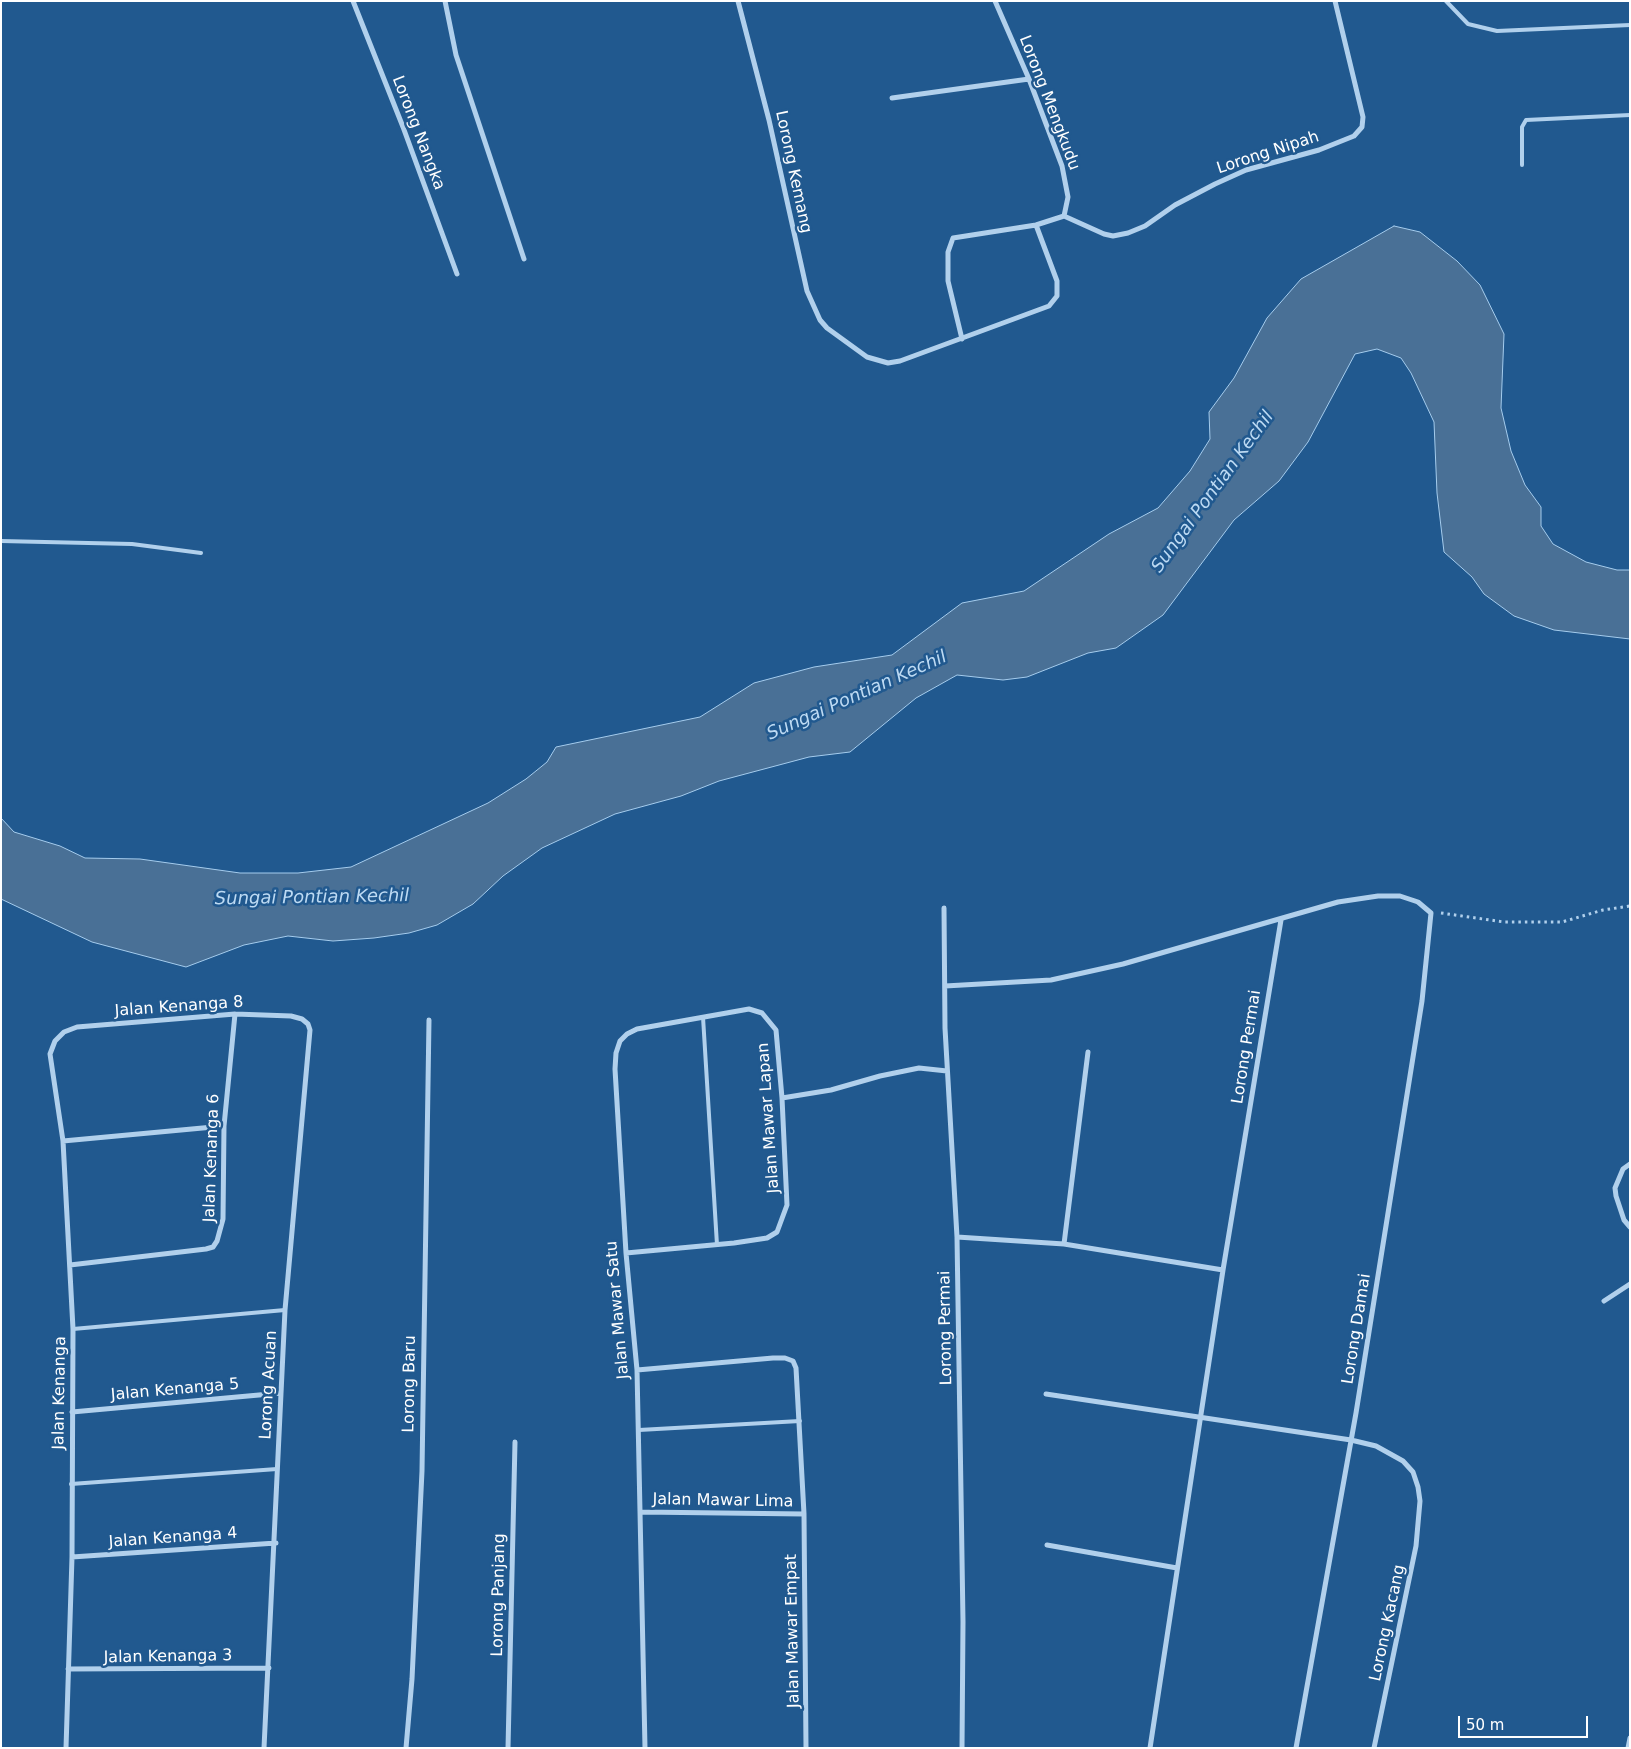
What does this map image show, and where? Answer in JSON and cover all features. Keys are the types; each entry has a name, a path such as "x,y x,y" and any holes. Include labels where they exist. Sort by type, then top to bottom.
{"street":[{"name":"Lorong Nangka","path":"353,1 403,127 456,274"},
{"path":"444,1 456,55 524,259"},
{"name":"Lorong Kemang","path":"738,1 769,120 807,291 820,320 826,328 867,356 888,362 900,361 1049,306 1054,301 1058,290 1057,281 1036,225"},
{"name":"Lorong Mengkudu","path":"995,1 1028,79 1066,182 1068,197 1064,216"},
{"name":"Lorong Nipah","path":"1064,216 1104,234 1113,236 1128,233 1145,226 1175,205 1246,170 1319,150 1354,136 1362,127 1363,118 1335,1"},
{"path":"892,98 1028,79"},
{"path":"962,339 948,282 948,252 954,238 1036,225 1064,216"},
{"path":"945,986 1051,980 1122,964 1281,920 1338,902 1378,896 1400,896 1418,902 1431,913"},
{"name":"Lorong Permai","path":"944,908 947,1071 956,1237 963,1622 962,1748"},
{"name":"Lorong Damai","path":"1296,1748 1351,1440 1422,1001 1431,913"},
{"name":"Lorong Permai","path":"1200,1416 1281,920"},
{"name":"Jalan Mawar Satu","path":"645,1748 637,1370 626,1252 615,1069 618,1047 627,1034 637,1029 749,1009 762,1013 776,1030"},
{"name":"Jalan Kenanga 8","path":"55,1041 64,1032 77,1026 235,1014 291,1016 302,1019 308,1024"},
{"name":"Jalan Kenanga 6","path":"70,1265 213,1247 221,1233 223,1219 224,1126 235,1014"},
{"name":"Lorong Baru","path":"406,1748 412,1680 422,1471 429,1020"},
{"name":"Lorong Acuan","path":"264,1748 276,1543 277,1469 285,1310 310,1030 308,1024"},
{"name":"Jalan Mawar Lapan","path":"717,1245 766,1238 777,1232 787,1205 782,1098 776,1030"},
{"name":"Jalan Kenanga","path":"55,1041 50,1054 63,1141 74,1328 71,1484 72,1557 66,1748"},
{"path":"1064,1244 1088,1052"},
{"path":"782,1098 831,1090 880,1076 919,1068 947,1071"},
{"path":"63,1141 224,1126"},
{"path":"1630,1164 1623,1169 1615,1188 1624,1220 1630,1227"},
{"path":"956,1237 1064,1244 1223,1270"},
{"path":"626,1252 717,1245"},
{"path":"1604,1301 1630,1284"},
{"name":"Jalan Mawar Empat","path":"637,1370 779,1358 793,1361 796,1368 800,1422 804,1514 806,1748"},
{"name":"Jalan Kenanga 5","path":"72,1412 281,1393"},
{"name":"Lorong Kacang","path":"1046,1394 1351,1440 1376,1446 1403,1461 1413,1472 1418,1487 1420,1501 1416,1546 1374,1748"},
{"path":"1150,1748 1200,1416"},
{"name":"Lorong Panjang","path":"508,1748 515,1442"},
{"name":"Jalan Mawar Lima","path":"641,1512 804,1514"},
{"name":"Jalan Kenanga 4","path":"72,1557 276,1543"},
{"path":"1047,1545 1177,1568"},
{"name":"Jalan Kenanga 3","path":"68,1669 269,1668"},
{"path":"1628,1748 1630,1738"}],"lane":[{"path":"1446,1 1468,24 1498,31 1630,25"},
{"path":"1522,165 1522,127 1526,120 1630,115"},
{"path":"1,541 132,544 201,553"},
{"path":"703,1017 717,1245"},
{"path":"74,1328 285,1310"},
{"path":"639,1430 800,1422"},
{"path":"71,1484 277,1469"}],"path":[{"path":"1431,913 1454,914 1504,922 1562,922 1603,910 1630,906"}],"water":[{"name":"Sungai Pontian Kechil","path":"1394,226 1420,232 1457,261 1480,285 1504,334 1501,408 1511,451 1525,485 1541,507 1541,526 1553,544 1586,562 1617,570 1630,570 1630,639 1554,630 1514,616 1484,594 1472,577 1444,552 1437,493 1434,422 1411,373 1401,358 1377,349 1355,354 1308,442 1279,481 1234,520 1163,615 1116,648 1088,653 1027,677 1003,680 957,675 916,698 850,752 809,757 719,781 681,796 615,814 542,848 503,876 473,904 437,925 409,933 374,938 333,941 288,936 244,945 186,967 92,942 1,899 1,818 14,832 60,846 85,858 140,859 240,873 298,873 351,867 488,803 526,779 547,762 556,747 700,717 754,683 814,667 892,655 962,603 1024,591 1109,534 1158,508 1190,471 1210,439 1209,412 1234,378 1267,318 1301,279"}]}
